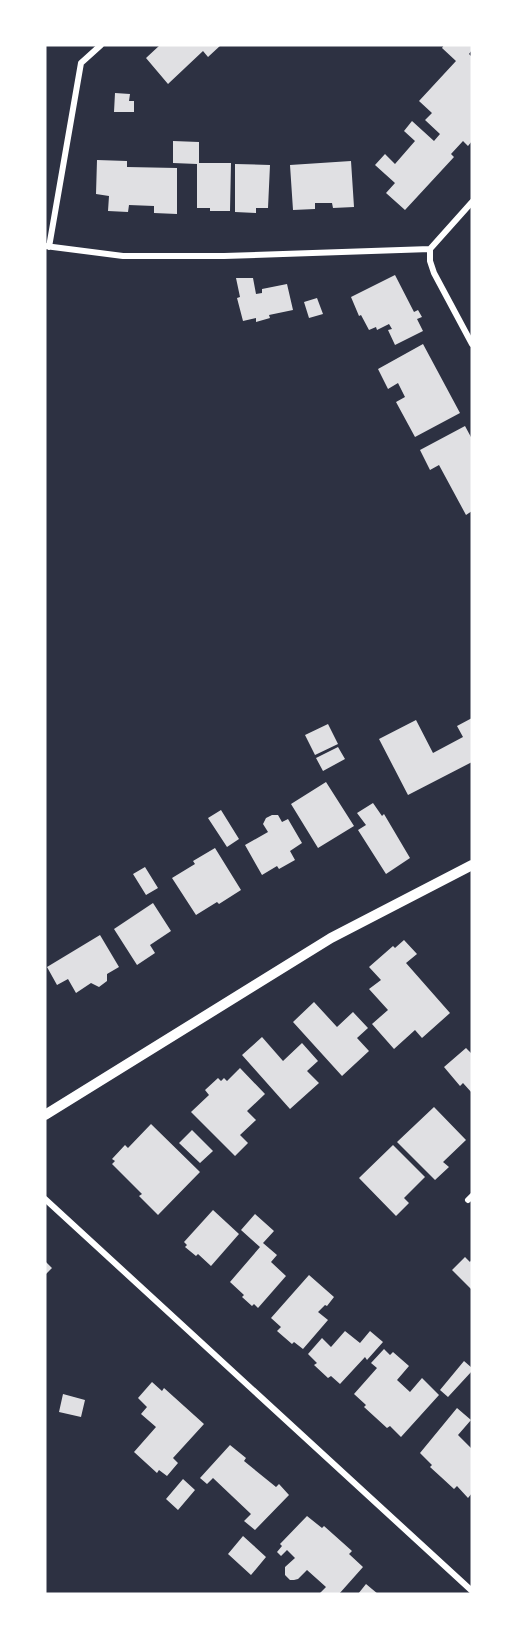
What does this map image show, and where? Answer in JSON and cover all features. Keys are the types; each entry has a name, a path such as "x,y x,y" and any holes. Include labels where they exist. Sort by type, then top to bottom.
{"street":[{"path":"101,45 81,63 47,247 123,256 224,256 430,249"},
{"path":"472,202 430,249 430,261 434,273 472,344"},
{"path":"45,1115 330,938 472,865"},
{"path":"45,1199 472,1591"}],"building":[{"path":"160,45 221,45 208,57 203,51 168,84 146,58"},
{"path":"444,45 472,45 469,54 472,57 472,141 468,146 463,141 451,154 454,157 405,210 386,193 395,183 375,165 385,154 395,164 415,141 404,131 412,121 434,141 440,134 425,120 432,113 419,101 456,61 442,48"},
{"path":"115,93 130,94 129,101 134,101 134,112 114,112"},
{"path":"173,141 199,142 199,163 231,163 230,211 210,211 210,208 197,208 197,164 173,163"},
{"path":"97,160 127,161 127,167 177,168 177,214 154,213 154,206 129,205 128,212 108,211 109,196 96,194"},
{"path":"351,161 354,207 333,208 332,203 315,203 315,209 293,210 290,165"},
{"path":"235,164 270,165 268,208 256,208 256,213 235,212"},
{"path":"395,275 414,312 418,310 422,317 417,319 423,331 395,345 388,330 392,329 389,324 377,330 376,327 369,330 361,315 359,316 351,297"},
{"path":"236,278 253,278 256,294 262,293 262,289 287,284 293,310 269,315 270,318 256,322 256,318 243,321 237,298 240,297"},
{"path":"317,298 323,314 309,318 304,302"},
{"path":"423,344 460,413 415,437 396,402 405,397 398,383 388,389 378,369"},
{"path":"465,426 472,439 472,511 466,515 439,465 430,470 420,450"},
{"path":"472,718 472,762 408,795 379,739 416,720 433,753 463,737 457,726"},
{"path":"328,724 338,744 315,755 305,735"},
{"path":"338,747 345,759 323,771 316,758"},
{"path":"326,782 354,826 318,848 291,804"},
{"path":"373,803 382,816 384,814 410,858 386,874 358,830 366,825 357,813"},
{"path":"221,810 239,839 227,847 208,818"},
{"path":"278,815 282,822 288,819 302,843 290,851 295,860 279,869 277,866 262,875 245,845 268,832 263,824 266,818"},
{"path":"215,848 241,890 196,915 172,878 195,864 193,861"},
{"path":"145,867 158,888 146,895 133,874"},
{"path":"153,903 171,931 150,945 155,953 137,965 114,929"},
{"path":"100,935 119,967 107,974 107,981 99,987 91,983 76,993 68,979 57,985 47,967"},
{"path":"404,940 417,954 406,963 450,1013 422,1038 415,1030 394,1049 372,1024 388,1010 369,989 381,980 369,967 393,946 395,948"},
{"path":"314,1002 337,1027 353,1012 368,1028 357,1038 369,1051 342,1076 293,1022"},
{"path":"262,1037 283,1061 302,1043 318,1061 307,1071 319,1083 290,1109 242,1055"},
{"path":"466,1048 472,1054 472,1093 463,1083 460,1086 444,1067"},
{"path":"240,1068 265,1094 247,1111 256,1120 240,1135 248,1143 235,1156 191,1112 209,1095 205,1090 218,1078 221,1081 224,1078 227,1081"},
{"path":"434,1107 466,1140 443,1162 449,1167 435,1180 397,1142"},
{"path":"151,1124 200,1172 158,1215 139,1196 142,1194 112,1164 115,1161 112,1159 125,1145 128,1148"},
{"path":"192,1130 213,1151 200,1163 179,1143"},
{"path":"393,1145 425,1177 404,1198 409,1203 396,1216 359,1178"},
{"path":"213,1210 239,1234 211,1266 198,1254 196,1256 185,1247 187,1245 184,1242"},
{"path":"255,1214 274,1231 263,1243 277,1255 271,1262 286,1276 258,1308 242,1297 244,1295 230,1282 260,1247 241,1230"},
{"path":"465,1257 470,1262 472,1259 472,1290 452,1270"},
{"path":"45,1261 52,1268 45,1275"},
{"path":"309,1275 334,1297 318,1312 328,1320 303,1349 294,1342 292,1344 277,1331 281,1327 271,1318"},
{"path":"345,1331 360,1343 370,1331 383,1342 367,1360 365,1357 340,1384 331,1376 328,1378 314,1365 317,1363 308,1354 322,1338 331,1347"},
{"path":"384,1349 390,1355 393,1352 409,1366 397,1380 410,1392 422,1378 439,1395 401,1437 390,1426 387,1428 364,1407 366,1405 354,1394 377,1368 371,1363"},
{"path":"464,1361 472,1368 472,1371 448,1397 440,1390"},
{"path":"152,1382 162,1391 164,1388 204,1424 173,1458 178,1463 167,1476 159,1470 157,1473 134,1452 156,1427 141,1414 147,1407 138,1398"},
{"path":"63,1394 85,1400 81,1417 59,1412"},
{"path":"457,1408 471,1420 458,1435 472,1449 472,1493 468,1498 457,1486 454,1489 430,1467 432,1465 420,1453"},
{"path":"230,1445 246,1458 244,1461 276,1487 279,1484 289,1495 255,1530 244,1521 251,1514 213,1478 207,1484 200,1478"},
{"path":"183,1479 195,1490 178,1510 166,1499"},
{"path":"307,1516 322,1528 324,1526 352,1551 349,1554 363,1567 339,1594 319,1594 326,1587 307,1570 294,1580 290,1580 285,1575 285,1567 295,1558 287,1550 281,1556 277,1552 282,1546 280,1544"},
{"path":"243,1536 266,1557 251,1575 228,1554"},
{"path":"366,1584 378,1594 358,1594"}]}
